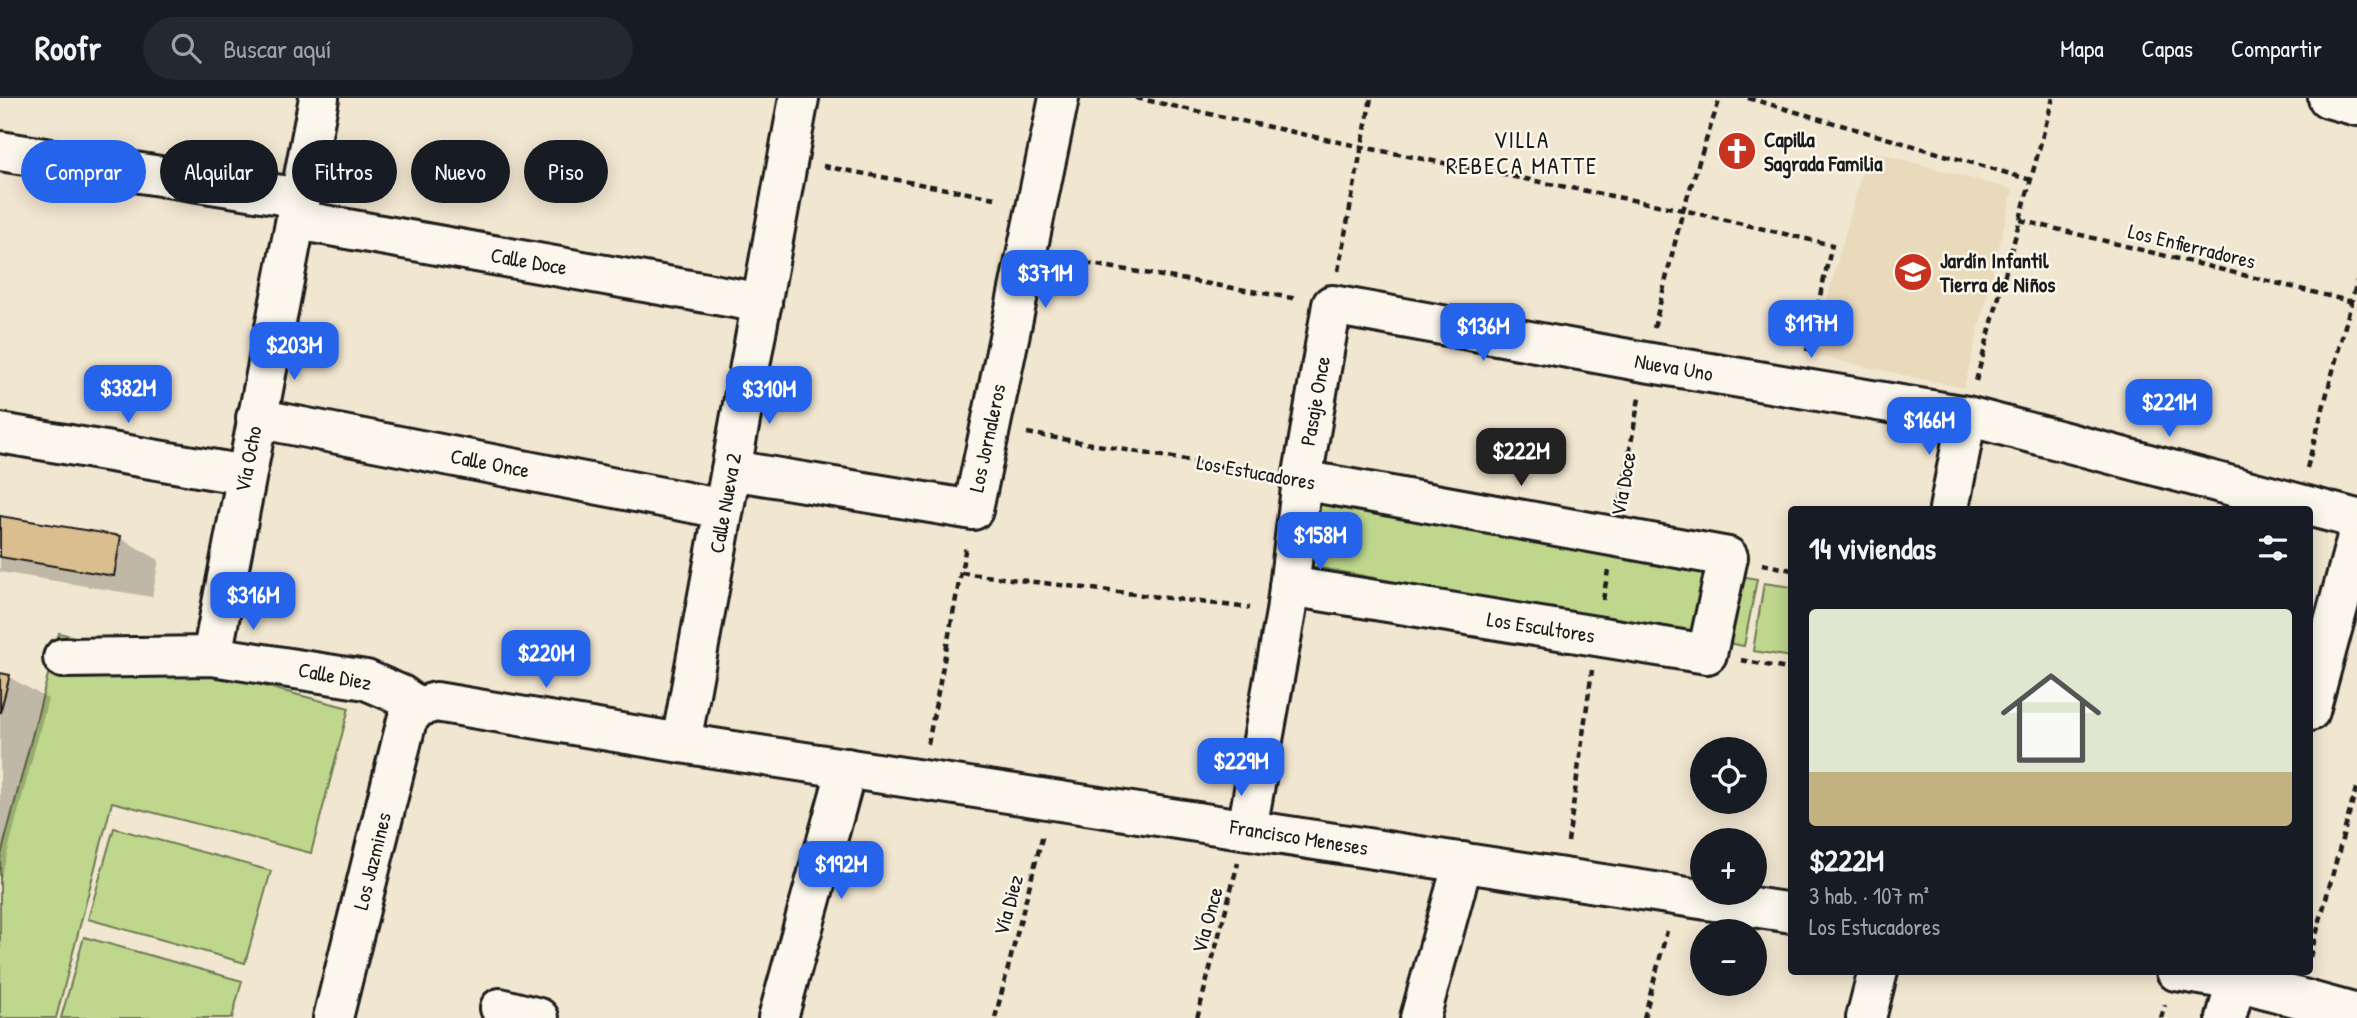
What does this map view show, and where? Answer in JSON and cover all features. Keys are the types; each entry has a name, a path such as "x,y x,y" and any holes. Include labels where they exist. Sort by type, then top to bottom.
{"street":[{"name":"Vía Ocho","path":"212,656 318,98"},
{"name":"Calle Nueva 2","path":"681,743 799,98"},
{"name":"Los Jornaleros","path":"973,510 1059,98"},
{"path":"2328,98 2357,106"},
{"name":"Calle Doce","path":"0,151 762,303"},
{"name":"Nueva Uno","path":"1332,305 1645,362 1967,416 2309,506"},
{"name":"Pasaje Once","path":"1247,829 1287,599 1302,480 1332,305"},
{"path":"1950,506 1967,416"},
{"name":"Calle Once","path":"256,418 723,509"},
{"path":"0,433 245,475"},
{"path":"731,470 973,510"},
{"name":"Los Estucadores","path":"1302,480 1728,557 1707,654"},
{"name":"Nueva Uno","path":"2313,507 2357,519"},
{"path":"2313,700 2357,537"},
{"name":"Los Escultores","path":"1287,599 1597,636 1707,654"},
{"name":"Calle Diez","path":"63,658 212,656 366,680 401,695 418,707"},
{"path":"418,707 436,702 445,703 681,743"},
{"name":"Los Jazmines","path":"333,1018 407,720 418,707"},
{"name":"Francisco Meneses","path":"681,743 1788,912"},
{"path":"778,1018 847,768"},
{"path":"1420,1018 1462,862"},
{"path":"1866,1018 1877,975"},
{"path":"2226,1018 2238,976 2357,1014"},
{"path":"500,1008 539,1018"}],"path":[{"path":"1136,98 1362,148 1683,210 1832,245 1798,388"},
{"path":"1026,253 1332,305 1371,98"},
{"name":"Vía Doce","path":"1563,877 1597,636 1645,362 1683,210 1720,98"},
{"path":"1748,98 2031,180"},
{"path":"1967,416 2053,98"},
{"path":"788,159 1036,206"},
{"name":"Los Enfierradores","path":"2020,220 2354,302"},
{"path":"2298,503 2354,302 2357,281"},
{"name":"Los Estucadores","path":"990,426 1302,480"},
{"name":"Los Jornaleros","path":"921,779 973,510"},
{"path":"961,573 1287,599"},
{"path":"1707,654 1788,669"},
{"path":"2313,940 2357,785"},
{"name":"Vía Diez","path":"995,1018 1052,799"},
{"name":"Vía Once","path":"1197,1018 1247,829"},
{"path":"1644,1018 1676,895"}],"shaded area":[{"name":"Jardín Infantil Tierra de Niños","path":"1868,150 2013,190 1964,388 1812,355"}],"green space":[{"path":"1315,493 1757,579 1744,646 1304,565"},
{"path":"1764,583 1788,586 1788,656 1753,651"},
{"path":"59,633 349,708 311,853 112,802 56,1018 0,1018 0,859"},
{"path":"114,828 271,871 245,963 88,919"},
{"path":"84,937 242,981 232,1018 61,1018"}],"building":[{"path":"0,516 121,536 114,576 0,557"},
{"path":"0,673 10,675 0,713"}],"place":[{"name":"Capilla Sagrada Familia","path":"1737,151"},
{"name":"Jardín Infantil Tierra de Niños","path":"1913,272"}],"district":[{"name":"VILLA REBECA MATTE","path":"1522,152"}]}
